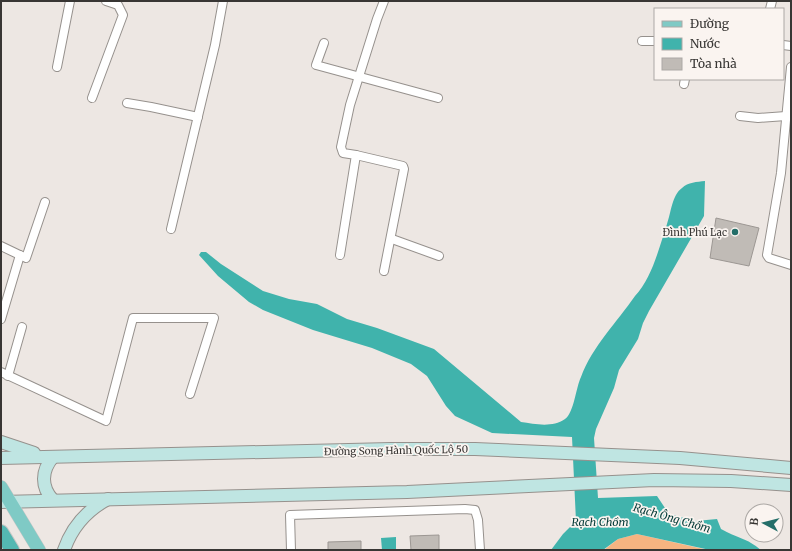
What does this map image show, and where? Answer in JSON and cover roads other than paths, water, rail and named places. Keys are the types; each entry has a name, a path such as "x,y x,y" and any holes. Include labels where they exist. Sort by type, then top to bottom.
{"highway":[{"path":"1,532 12,550"}],"main road":[{"path":"1,442 26,452 52,457 46,467 43,479 46,491 53,500"},
{"name":"Đường Song Hành Quốc Lộ 50","path":"1,458 391,449 475,449 713,460 791,468"},
{"path":"5,502 407,492 565,484 706,480 791,485"},
{"path":"1,487 5,502 39,550"},
{"path":"64,550 72,532 81,520 92,509 108,499"}],"street":[{"path":"57,67 70,1"},
{"path":"92,98 123,15 118,5 106,1"},
{"path":"171,229 198,118 223,1"},
{"path":"381,2 360,76 350,105 341,147 343,153 403,166 404,169 392,239 384,271"},
{"path":"642,41 654,40"},
{"path":"324,43 316,65 438,98"},
{"path":"791,68 788,118 781,173 767,255 769,258 791,265"},
{"path":"127,103 151,106 198,118"},
{"path":"740,116 758,118 788,118"},
{"path":"340,255 356,155"},
{"path":"1,246 26,258 45,202"},
{"path":"392,239 439,256"},
{"path":"1,319 20,255"},
{"path":"22,327 4,374 106,421 133,318 214,318 190,394"},
{"path":"291,550 290,515 465,509 475,510 478,520 480,550"}],"water":[{"name":"Rạch Chồm","path":"705,181 704,216 649,311 638,339 619,370 614,388 596,429 594,438 598,498 657,496 669,514 696,521 717,519 721,529 744,539 744,543 751,543 761,550 710,550 637,534 618,539 603,550 551,550 563,534 576,521 572,437 492,433 455,416 446,406 427,376 411,364 372,348 313,330 263,310 249,302 218,276 199,255 201,252 206,252 221,264 263,291 289,299 317,304 347,319 377,328 434,349 521,422 555,424 568,416 573,406 579,381 592,355 605,335 646,281 658,253 676,195 684,186"},
{"path":"396,537 396,550 382,550 381,538"}],"place":[{"name":"Đình Phú Lạc","path":"735,232"}],"water label":[{"name":"Rạch Ông Chồm","path":"672,518"}]}
